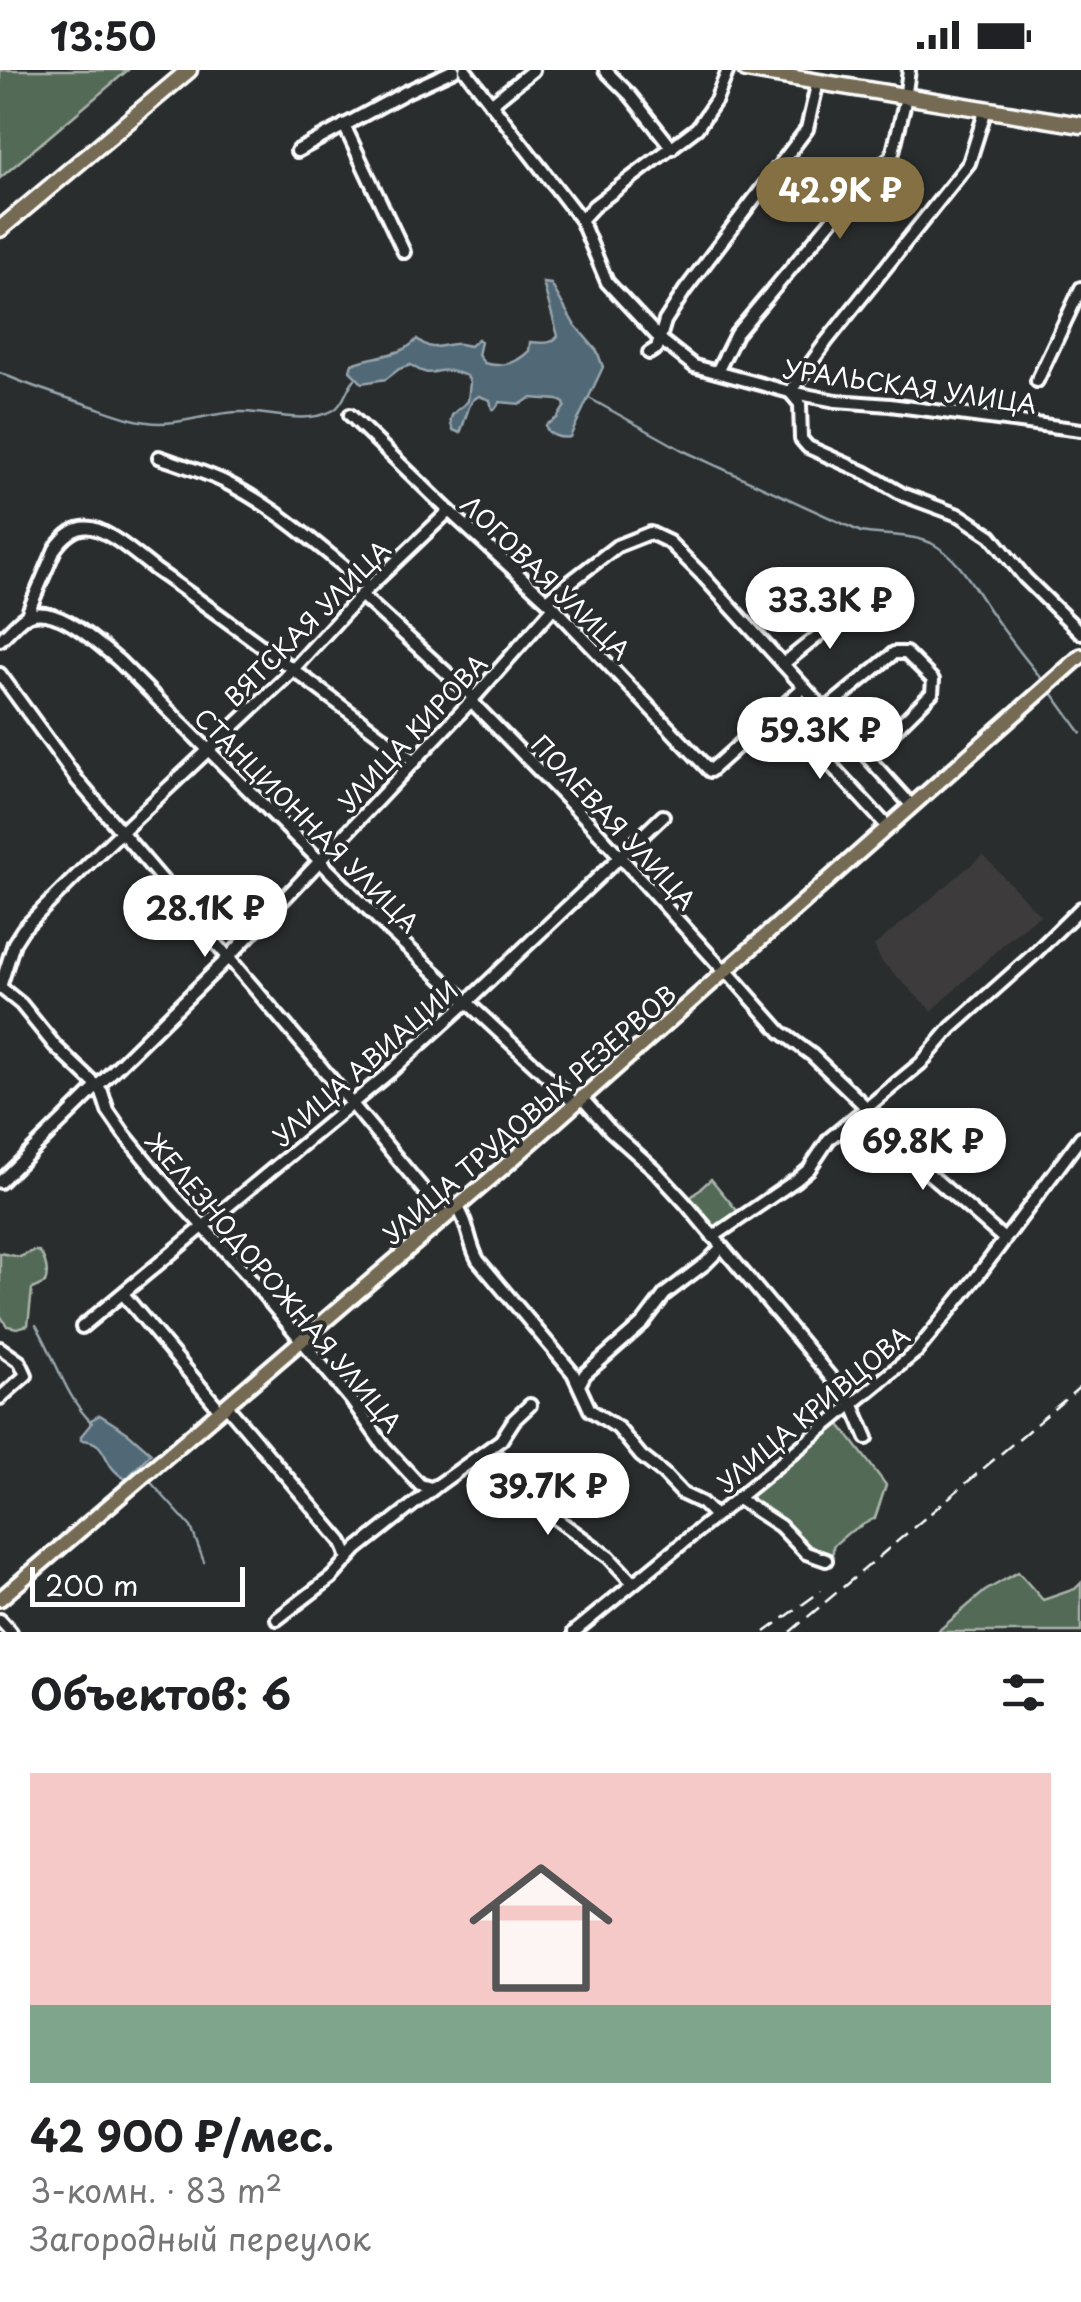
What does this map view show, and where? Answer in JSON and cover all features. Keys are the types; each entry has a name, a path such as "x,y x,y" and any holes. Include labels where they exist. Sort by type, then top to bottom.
{"highway":[{"path":"0,230 190,70"},
{"path":"746,70 1081,126"}],"main road":[{"name":"УЛИЦА ТРУДОВЫХ РЕЗЕРВОВ","path":"0,1599 452,1212 1081,656"}],"street":[{"path":"297,151 454,70"},
{"name":"УРАЛЬСКАЯ УЛИЦА","path":"465,70 581,220 604,277 661,340 694,366 836,401 890,404 1081,430"},
{"path":"491,104 533,70"},
{"path":"604,70 630,95 672,148"},
{"path":"581,220 692,132 716,100 728,70"},
{"path":"717,372 736,334 871,173 890,159 909,70"},
{"path":"649,353 657,348 666,321 685,290 806,129 818,81"},
{"path":"986,110 969,162 790,392 800,404 802,439 808,447 904,495 961,516 992,536 1025,578 1081,633"},
{"path":"344,124 404,252"},
{"path":"1037,381 1081,288"},
{"name":"ЛОГОВАЯ УЛИЦА","path":"350,415 551,604 710,771 768,720"},
{"name":"ПОЛЕВАЯ УЛИЦА","path":"160,457 228,484 256,500 292,524 365,591 620,856 781,1032 812,1055 866,1108"},
{"name":"ВЯТСКАЯ УЛИЦА","path":"0,987 18,935 292,670 365,591 449,511"},
{"path":"0,640 26,617 55,549 70,532 90,528 158,571 415,760"},
{"name":"УЛИЦА КИРОВА","path":"0,1182 229,957 472,700 551,604 617,546 650,533 669,542 783,664"},
{"path":"837,605 818,635 783,664 912,806"},
{"name":"СТАНЦИОННАЯ УЛИЦА","path":"26,617 50,615 80,629 118,662 466,1003 654,1170 852,1403 867,1438"},
{"path":"825,710 894,653 910,655 934,680 932,693 867,757"},
{"path":"0,674 78,781 351,1103 452,1212 464,1216 468,1241 478,1260 573,1373 590,1410 618,1428 682,1494 702,1503 715,1516"},
{"path":"804,687 768,720 820,753 888,828"},
{"path":"0,700 12,690"},
{"name":"УЛИЦА АВИАЦИИ","path":"82,1327 390,1072 662,816"},
{"path":"713,1237 796,1180 833,1135 922,1064 951,1028 1081,908"},
{"name":"ЖЕЛЕЗНОДОРОЖНАЯ УЛИЦА","path":"0,987 21,1004 102,1092 115,1122 174,1195 238,1263 352,1401 383,1445 420,1485 438,1485"},
{"path":"833,1135 852,1132 894,1146 913,1158 1004,1239"},
{"name":"УЛИЦА КРИВЦОВА","path":"574,1632 929,1338 1081,1137"},
{"path":"579,1385 585,1374 643,1323 666,1294 722,1248"},
{"path":"123,1294 342,1542 348,1558"},
{"path":"0,1348 20,1362 26,1375 0,1398"},
{"path":"278,1618 438,1485 501,1440 514,1420 530,1406"},
{"path":"476,1457 499,1458 552,1516 609,1557 633,1583"},
{"path":"737,1498 780,1526 806,1553 826,1560"},
{"path":"0,1620 12,1632"}],"shaded area":[{"path":"983,855 1040,915 932,1011 882,962 874,946"}],"green space":[{"path":"0,70 128,70 0,178"},
{"path":"711,1179 739,1213 713,1230 689,1199"},
{"path":"38,1251 45,1262 45,1283 32,1289 28,1325 7,1326 0,1315 0,1253 20,1257"},
{"path":"838,1422 886,1485 875,1518 848,1533 833,1546 828,1557 816,1554 748,1500 749,1494"},
{"path":"1018,1572 1043,1600 1075,1589 1081,1583 1081,1632 937,1632 985,1591"}],"water":[{"path":"543,283 551,284 574,324 597,351 603,367 570,437 555,436 546,425 565,406 558,400 500,402 492,409 490,400 479,396 469,407 460,433 453,430 451,420 468,401 467,376 445,370 428,373 411,365 386,379 362,383 350,371 352,364 396,352 417,339 434,347 470,346 478,339 478,355 484,363 503,365 519,359 529,351 530,342 549,342 558,336"},
{"path":"100,1415 151,1453 126,1479 97,1445 81,1440 91,1420"}],"waterway":[{"path":"0,373 123,416 160,423 233,412 312,417 338,407 355,379"},
{"path":"589,398 684,451 861,532 915,538 941,549 966,574 1045,683"},
{"path":"1050,690 1081,733"},
{"path":"36,1325 67,1389 92,1423"},
{"path":"147,1478 191,1527 204,1562"}],"railway":[{"path":"790,1632 1081,1386"},
{"path":"765,1632 821,1591"}]}
